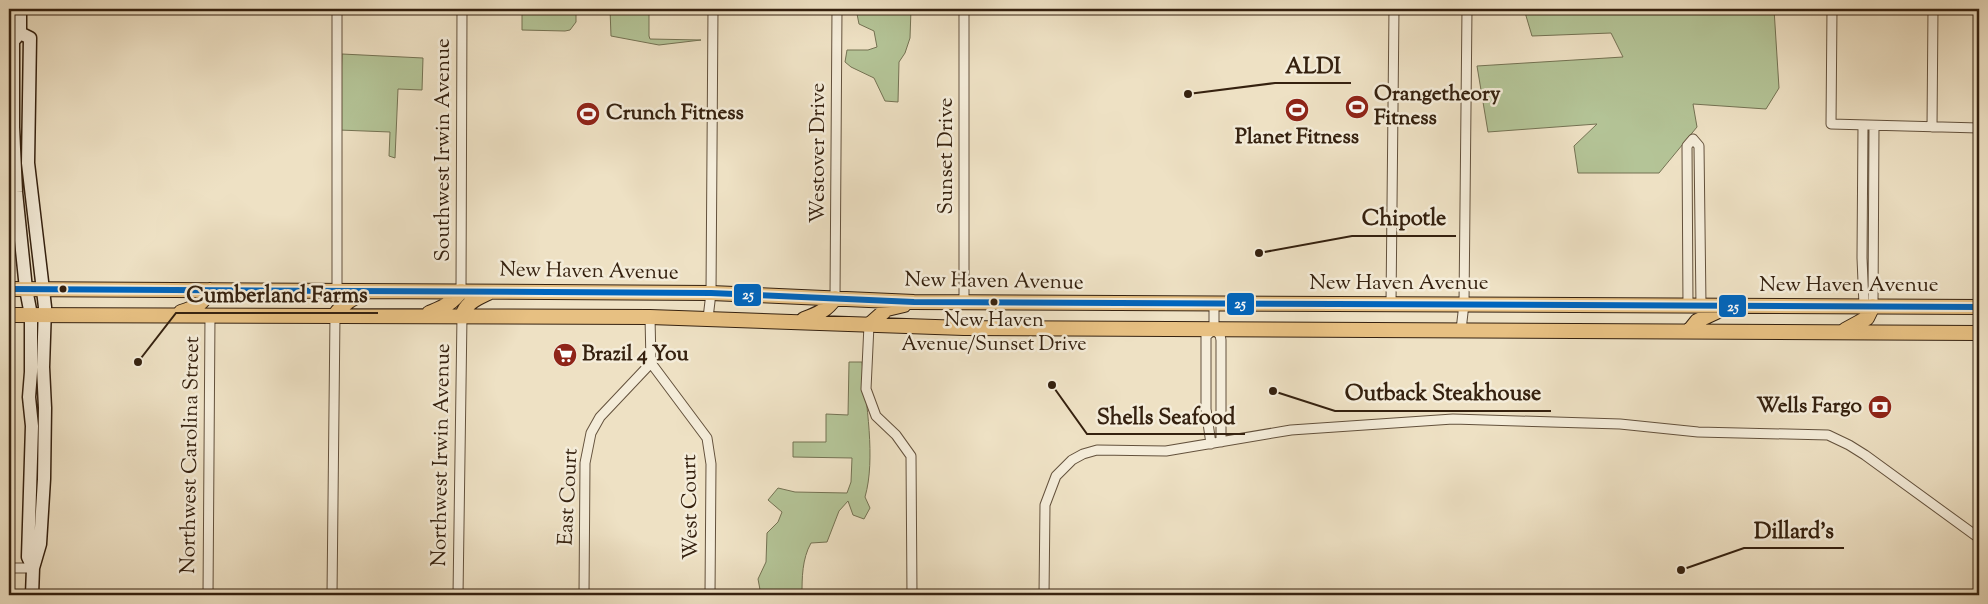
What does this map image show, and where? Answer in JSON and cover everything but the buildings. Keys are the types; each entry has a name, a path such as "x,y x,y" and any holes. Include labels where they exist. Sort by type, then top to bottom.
{"main road":[{"name":"New Haven Avenue","path":"9,289 493,290 711,293 914,302 1979,307"},
{"path":"170,316 199,305 210,290"},
{"path":"335,316 341,306 372,290"},
{"path":"462,316 464,308 471,302 493,290"},
{"path":"421,316 447,306 455,300 461,291"},
{"path":"796,322 819,314 829,307 835,298"},
{"path":"869,325 887,309 914,302"},
{"path":"1666,331 1680,324 1694,305"},
{"path":"1689,332 1697,321 1733,305"},
{"path":"1840,332 1862,322 1871,314 1869,306"},
{"name":"New Haven Avenue","path":"9,315 650,317 964,328 1979,333"}],"street":[{"path":"20,9 20,33 13,41 11,134 26,289 38,316"},
{"path":"337,290 338,9"},
{"name":"Southwest Irwin Avenue","path":"461,291 462,9"},
{"path":"708,318 711,293 714,9"},
{"name":"Westover Drive","path":"835,298 837,9"},
{"name":"Sunset Drive","path":"964,9 964,302"},
{"path":"1391,304 1394,9"},
{"path":"1460,330 1464,304 1467,9"},
{"path":"1832,9 1831,124 1979,128"},
{"path":"1932,128 1933,9"},
{"path":"20,33 30,38 28,163 42,289 29,397 32,426 28,557 33,568 32,595"},
{"path":"1863,125 1862,258 1869,306"},
{"path":"1869,306 1874,126"},
{"path":"11,134 29,140"},
{"path":"1693,139 1699,146 1694,305 1688,146 1693,139"},
{"path":"1214,304 1214,330"},
{"name":"Northwest Carolina Street","path":"208,595 210,316"},
{"path":"332,595 335,316"},
{"name":"Northwest Irwin Avenue","path":"458,595 462,316"},
{"path":"650,317 651,363"},
{"path":"869,325 866,389 876,416 896,435 911,456 912,595"},
{"path":"1214,330 1220,334 1221,340 1221,442"},
{"path":"1211,444 1206,409 1206,336 1214,330"},
{"name":"East Court","path":"584,595 585,463 591,433 600,417 651,363"},
{"name":"West Court","path":"651,363 707,438 711,464 710,595"},
{"path":"1044,595 1045,505 1056,476 1072,460 1083,454 1102,450 1166,451 1291,430 1454,419 1620,424 1688,431 1747,434 1828,435 1865,455 1979,538"},
{"path":"9,568 33,568"}],"green space":[{"path":"522,9 576,9 576,22 570,30 565,31 522,30"},
{"path":"610,9 649,9 650,39 701,40 659,45 611,36"},
{"path":"856,9 911,9 910,38 905,53 899,62 898,102 885,101 874,78 845,62 847,50 868,50 877,47 874,31 859,24"},
{"path":"1524,9 1774,9 1779,88 1766,109 1693,104 1697,127 1659,173 1578,173 1574,146 1597,124 1488,132 1477,66 1623,57 1611,33 1532,36"},
{"path":"342,54 423,58 422,90 398,89 395,158 389,156 390,132 339,130"},
{"path":"849,362 862,362 870,448 870,466 865,497 870,508 864,519 853,515 848,501 839,511 827,542 811,543 804,562 802,595 761,595 758,579 766,562 767,533 778,522 782,512 768,500 778,488 795,492 847,493 851,482 852,458 793,457 793,442 826,442 826,414 848,415"}],"transit line":[{"name":"25","path":"9,289 711,293 914,302 1979,307"}],"place":[{"name":"ALDI","path":"1188,94"},
{"name":"Orangetheory Fitness","path":"1357,107"},
{"name":"Planet Fitness","path":"1297,110"},
{"name":"Crunch Fitness","path":"588,114"},
{"name":"Chipotle","path":"1259,253"},
{"name":"New Haven Avenue/Sunset Drive","path":"994,302"},
{"name":"Brazil 4 You","path":"565,355"},
{"name":"Cumberland Farms","path":"138,362"},
{"name":"Shells Seafood","path":"1052,385"},
{"name":"Outback Steakhouse","path":"1273,391"},
{"name":"Wells Fargo","path":"1880,407"},
{"name":"Dillard's","path":"1681,570"}]}
